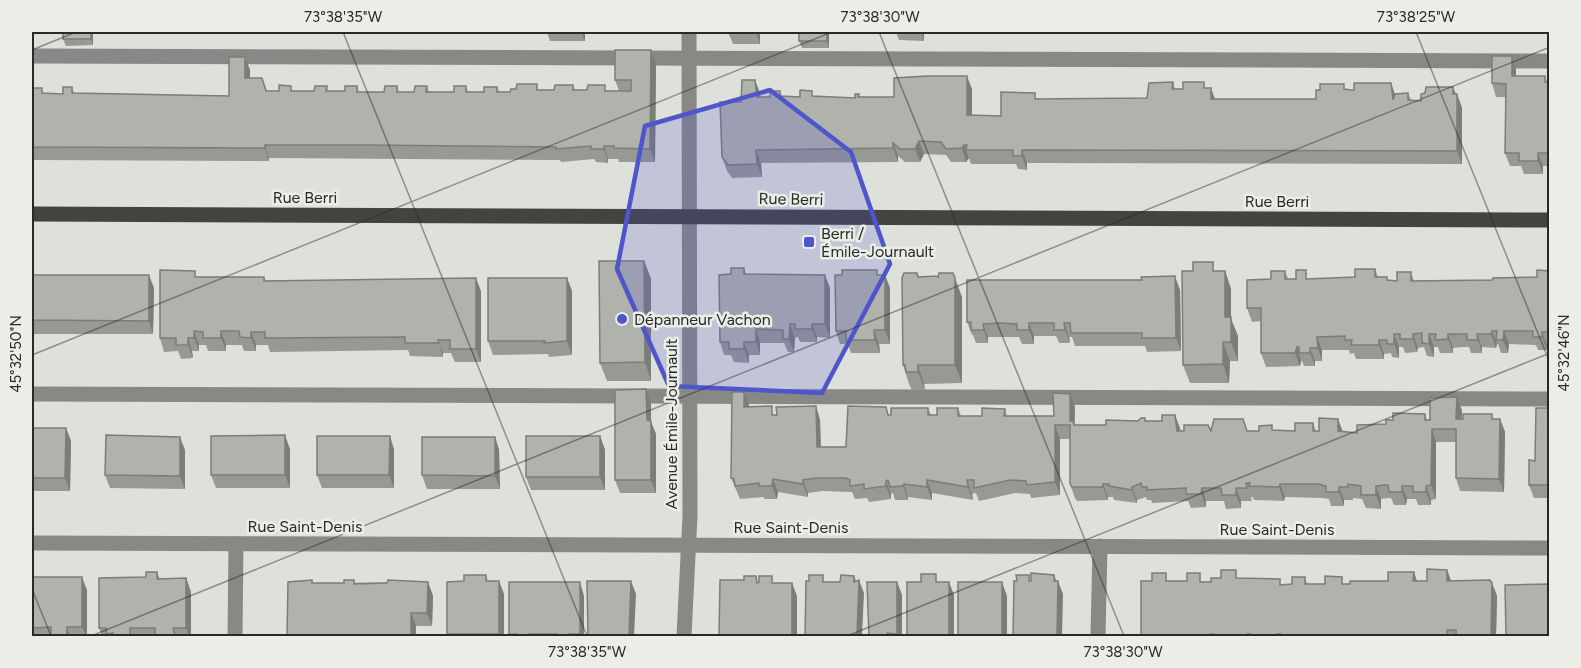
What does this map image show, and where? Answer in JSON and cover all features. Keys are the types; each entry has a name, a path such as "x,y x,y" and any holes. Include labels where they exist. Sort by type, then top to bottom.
{"main road":[{"name":"Rue Berri","path":"32,214 689,216 959,220 1550,220"}],"street":[{"name":"Avenue Émile-Journault","path":"684,636 689,545 689,32"},
{"path":"32,56 1550,61"},
{"path":"32,394 1550,399"},
{"name":"Rue Saint-Denis","path":"32,543 1550,548"},
{"path":"235,636 236,544"},
{"path":"1098,636 1100,546"}],"highlighted area":[{"path":"770,90 851,152 890,264 822,393 669,386 617,269 645,126"}],"building":[{"path":"63,32 91,32 91,39 63,39"},
{"path":"799,32 827,32 827,41 799,41"},
{"path":"615,50 651,50 650,149 614,148 614,146 604,146 604,149 591,149 591,146 556,149 556,147 370,145 265,145 265,148 32,147 32,88 42,88 42,93 63,94 63,87 72,87 72,93 229,96 229,57 245,57 245,78 262,78 266,91 279,91 279,85 291,86 291,91 314,91 315,86 327,86 326,91 345,91 345,86 357,86 357,92 384,92 385,86 397,86 397,92 414,92 415,86 427,86 426,92 454,92 454,86 466,86 466,92 484,92 484,87 497,87 497,92 510,92 511,89 516,89 517,84 537,84 537,90 554,90 555,85 573,85 573,90 587,90 588,85 605,85 605,91 631,91 631,80 615,80"},
{"path":"1492,56 1512,56 1512,76 1545,76 1545,82 1550,82 1550,153 1538,153 1538,161 1519,161 1519,153 1505,153 1506,84 1492,83"},
{"path":"967,76 967,115 1001,116 1001,92 1035,93 1035,99 1147,98 1149,83 1173,82 1172,89 1183,89 1183,82 1204,82 1204,88 1211,88 1211,99 1316,99 1316,90 1320,90 1320,84 1344,84 1344,89 1354,90 1354,83 1391,83 1393,100 1395,94 1408,93 1408,100 1421,101 1421,94 1425,93 1426,87 1453,87 1453,94 1457,94 1457,151 1022,150 1022,156 1013,156 1013,150 966,150 967,145 962,148 946,149 941,142 919,141 915,149 900,149 893,143 893,148 756,150 757,164 728,165 722,157 720,102 741,102 742,80 755,80 757,97 770,97 770,91 780,91 780,96 800,97 800,90 812,91 812,96 855,98 855,94 859,94 858,97 894,97 894,78"},
{"path":"599,261 644,261 645,362 600,363"},
{"path":"1193,262 1213,262 1213,271 1225,271 1225,317 1231,317 1231,342 1223,342 1223,364 1183,365 1182,271 1193,271"},
{"path":"731,268 744,268 744,274 825,275 825,324 812,324 812,329 795,329 795,324 790,324 789,339 783,339 783,330 756,329 756,342 744,342 744,349 729,349 729,342 720,342 719,275 731,274"},
{"path":"1355,269 1375,269 1375,277 1387,277 1387,280 1397,281 1397,272 1411,272 1411,281 1537,277 1537,270 1550,271 1550,332 1542,332 1542,337 1533,337 1533,331 1504,331 1503,340 1496,340 1497,331 1492,331 1491,334 1477,334 1478,340 1467,340 1467,334 1448,334 1448,339 1435,340 1436,334 1429,334 1429,344 1422,343 1422,333 1413,334 1413,339 1400,339 1400,334 1394,334 1394,344 1387,344 1387,340 1379,340 1379,345 1351,345 1352,340 1345,340 1345,336 1317,337 1318,348 1310,348 1310,353 1299,353 1299,347 1297,347 1295,353 1261,353 1261,308 1247,308 1247,280 1271,279 1271,271 1285,271 1285,279 1296,279 1296,270 1306,270 1306,279 1355,277"},
{"path":"160,270 195,271 195,277 264,277 264,281 476,278 476,349 450,349 450,340 438,340 439,343 405,343 405,337 265,338 265,332 251,332 251,338 240,337 239,331 221,331 221,338 203,338 203,332 194,331 194,338 188,338 188,345 176,345 176,338 160,338"},
{"path":"842,270 877,270 877,275 885,275 885,330 874,330 875,340 846,340 846,331 836,331 835,275 842,275"},
{"path":"904,273 917,273 918,277 938,276 938,278 939,273 953,273 955,278 955,365 918,365 918,372 906,372 905,365 903,365 902,278"},
{"path":"32,275 149,275 149,321 32,320"},
{"path":"1175,276 1176,338 1142,338 1142,333 1071,333 1070,323 1064,323 1065,330 1054,330 1054,323 1029,323 1029,330 1017,330 1017,324 1000,323 983,324 984,330 971,330 971,322 967,322 967,280 1142,280 1141,277"},
{"path":"488,278 567,278 567,341 544,343 545,341 488,341"},
{"path":"646,389 647,420 651,421 651,480 615,480 615,390"},
{"path":"732,392 744,392 744,407 772,406 772,415 777,415 776,407 816,406 817,447 846,447 848,406 886,407 888,415 891,415 891,408 928,408 928,415 937,415 937,408 958,408 958,416 982,416 982,408 1005,409 1004,416 1054,416 1053,393 1070,394 1070,421 1073,421 1074,425 1106,425 1106,420 1138,421 1141,418 1145,418 1145,421 1162,421 1162,415 1175,415 1177,431 1184,431 1184,425 1208,425 1211,431 1214,419 1243,419 1247,431 1259,431 1259,426 1272,425 1272,430 1295,431 1295,423 1313,423 1313,431 1319,431 1319,418 1338,419 1338,431 1357,433 1357,425 1386,424 1386,420 1393,420 1393,413 1425,414 1425,420 1430,420 1430,398 1457,397 1456,419 1463,419 1463,414 1492,414 1492,419 1500,419 1499,479 1456,478 1456,429 1432,429 1431,485 1426,486 1426,492 1413,492 1413,486 1402,486 1402,492 1389,492 1388,485 1385,485 1376,486 1376,495 1361,495 1361,486 1348,484 1348,487 1339,487 1339,492 1326,492 1326,486 1318,484 1280,484 1279,487 1249,486 1250,483 1246,483 1247,488 1236,488 1236,495 1222,495 1221,488 1202,488 1201,494 1186,494 1186,488 1147,490 1147,487 1142,487 1141,483 1132,487 1132,490 1109,486 1109,484 1103,484 1103,487 1072,487 1070,484 1070,425 1055,425 1055,482 1027,485 1026,481 1010,480 974,488 974,480 967,480 968,487 927,480 927,487 904,484 890,487 888,480 886,486 864,489 864,484 850,486 850,480 846,478 817,478 803,480 803,484 773,479 772,486 759,486 759,483 735,486 734,479 731,478"},
{"path":"1548,401 1550,402 1550,485 1529,485 1529,460 1535,461 1536,408 1547,408"},
{"path":"32,428 66,428 65,478 32,478"},
{"path":"106,435 180,437 180,476 105,475"},
{"path":"285,435 285,475 211,475 211,436"},
{"path":"317,436 390,436 389,475 317,475"},
{"path":"526,436 600,436 600,477 526,477"},
{"path":"422,437 495,437 495,476 422,475"},
{"path":"1427,569 1447,570 1447,581 1490,580 1492,583 1491,636 1456,636 1456,630 1447,630 1447,636 1281,636 1277,634 1277,636 1250,636 1247,634 1247,636 1214,636 1211,634 1211,636 1141,636 1141,581 1152,581 1152,573 1166,573 1166,581 1187,581 1187,573 1200,573 1200,582 1211,582 1211,578 1221,578 1221,570 1236,570 1236,578 1280,579 1280,585 1292,584 1292,577 1305,577 1305,584 1325,584 1325,576 1342,577 1342,584 1350,584 1350,581 1388,581 1388,572 1414,572 1413,581 1427,581"},
{"path":"146,572 157,572 157,579 186,578 186,628 173,628 175,636 155,636 155,628 130,628 130,636 107,634 106,628 99,628 99,578 146,577"},
{"path":"1031,573 1054,575 1054,581 1058,581 1057,636 1013,636 1014,581 1017,581 1016,575 1029,575 1029,581 1031,581"},
{"path":"921,574 936,574 936,582 949,582 949,636 907,636 907,582 921,582"},
{"path":"464,575 486,575 486,581 499,581 499,634 447,634 447,582 464,581"},
{"path":"809,575 823,575 823,582 840,582 841,575 854,576 854,582 859,580 857,636 805,636 806,581 809,581"},
{"path":"744,576 756,576 757,583 759,576 772,576 772,583 792,583 792,636 719,636 720,580 744,580"},
{"path":"32,577 82,577 82,627 67,627 67,635 51,635 51,627 32,628"},
{"path":"312,580 312,583 344,583 344,580 354,580 354,584 387,583 388,580 428,582 427,613 411,613 411,636 287,636 288,582"},
{"path":"587,581 631,581 629,636 588,636"},
{"path":"509,582 580,582 580,634 517,636 517,634 509,634"},
{"path":"867,582 897,582 897,634 869,636"},
{"path":"958,582 1002,582 1002,636 958,636"},
{"path":"1550,584 1550,636 1506,636 1505,585"}],"place":[{"name":"Berri / Émile-Journault","path":"809,242"},
{"name":"Dépanneur Vachon","path":"622,319"}]}
